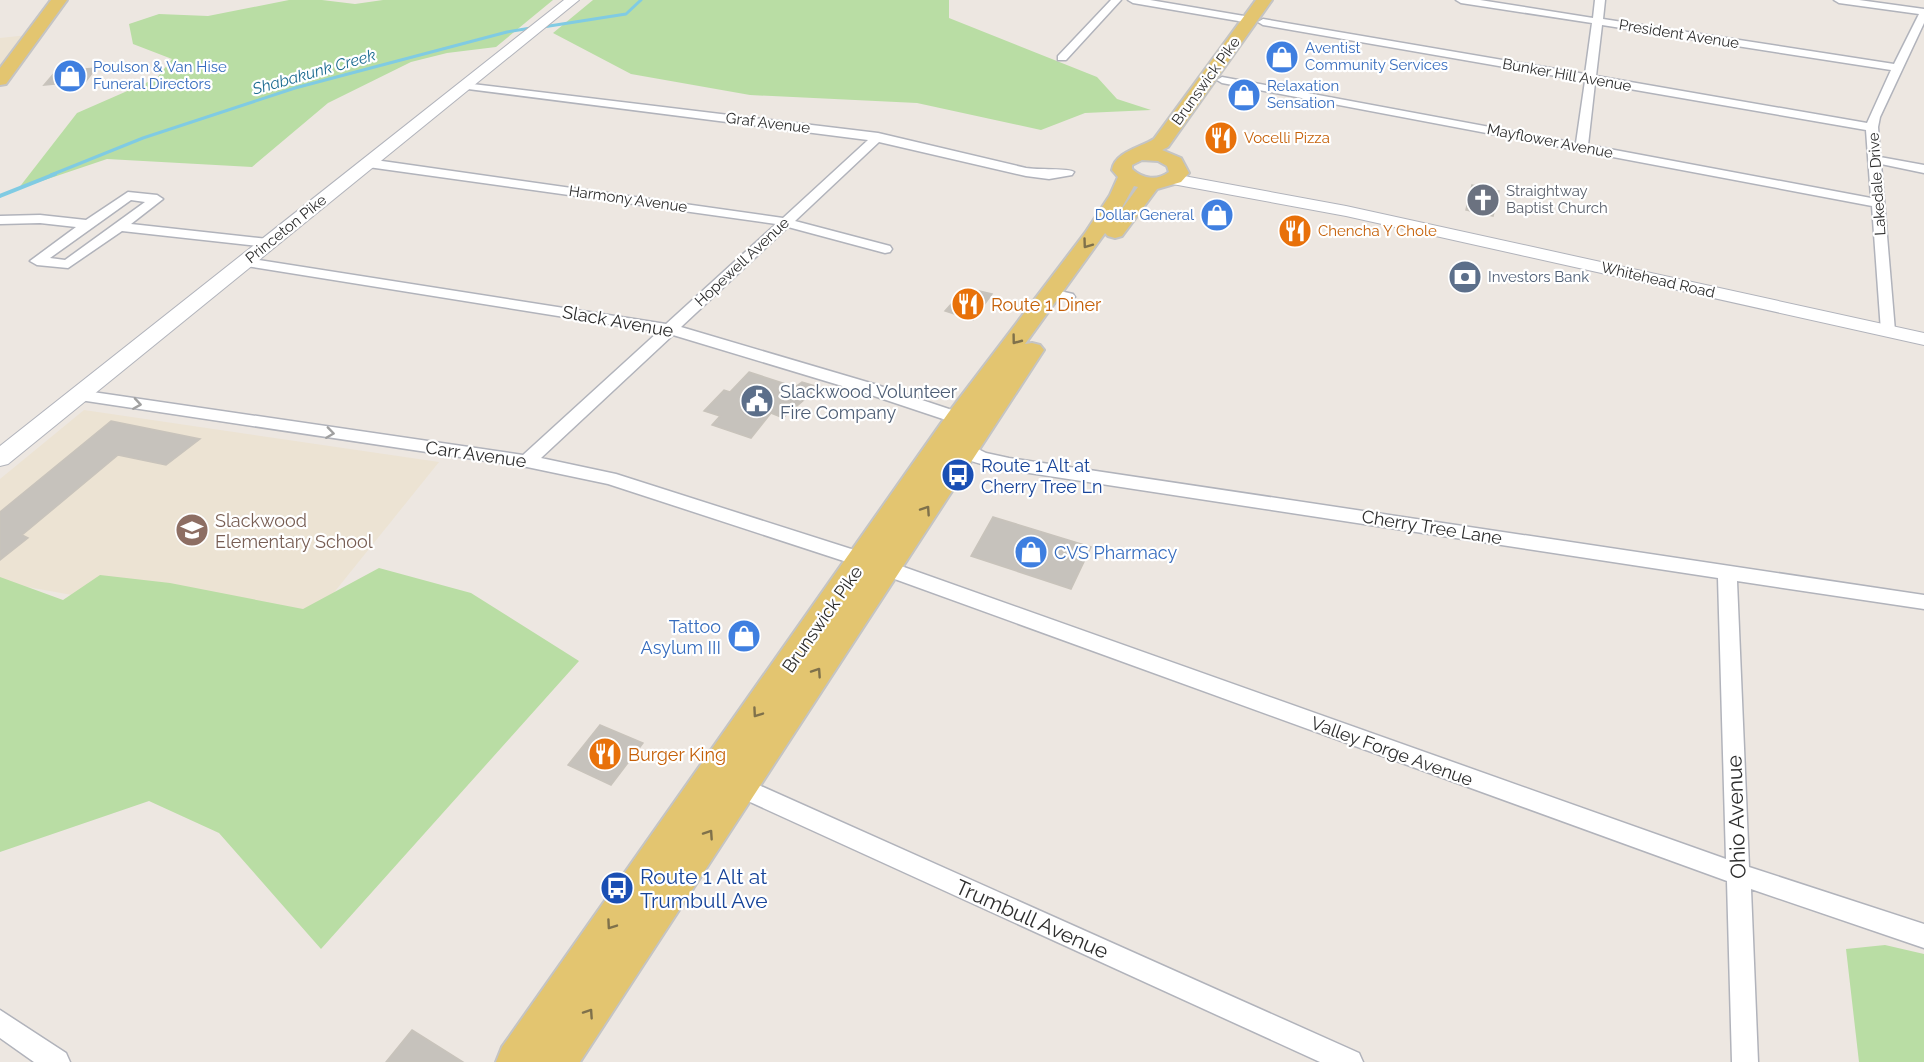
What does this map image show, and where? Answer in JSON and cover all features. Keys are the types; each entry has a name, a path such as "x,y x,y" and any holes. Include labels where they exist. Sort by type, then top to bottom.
{"main road":[{"path":"0,80 59,0"},
{"name":"Princeton Pike","path":"0,458 572,0"},
{"name":"Brunswick Pike","path":"1059,295 1170,174 1178,149 1222,80 1256,21 1264,0"},
{"name":"Brunswick Pike","path":"517,1062 727,781 962,433 1059,295 1119,195 1128,176 1122,170 1123,163 1130,157 1142,154 1161,143 1256,21 1278,0"},
{"path":"1128,176 1170,174 1164,156 1142,154"},
{"name":"Whitehead Road","path":"1170,174 1260,197 1323,206 1924,339"},
{"name":"Brunswick Pike","path":"556,1062 727,781"}],"street":[{"path":"1062,58 1116,0"},
{"name":"Bunker Hill Avenue","path":"1133,0 1872,127"},
{"name":"President Avenue","path":"1461,0 1897,68"},
{"path":"1582,146 1600,0"},
{"path":"1839,0 1924,12"},
{"name":"Lakedale Drive","path":"1888,331 1872,127 1874,117 1924,12"},
{"name":"Mayflower Avenue","path":"1222,80 1878,203"},
{"name":"Graf Avenue","path":"464,86 878,137 1026,172 1049,175 1068,172"},
{"name":"Hopewell Avenue","path":"527,461 878,137"},
{"path":"1874,159 1924,169"},
{"name":"Harmony Avenue","path":"368,164 785,222 885,249"},
{"path":"129,196 157,199 118,227 68,264 37,261 129,196"},
{"path":"0,220 40,219 89,224"},
{"path":"118,227 268,243"},
{"name":"Slack Avenue","path":"246,262 670,329 848,382 962,433"},
{"name":"Carr Avenue","path":"79,395 527,461 610,478 874,565"},
{"name":"Cherry Tree Lane","path":"962,433 992,460 1924,602"},
{"name":"Valley Forge Avenue","path":"874,565 1738,874 1924,936"},
{"name":"Ohio Avenue","path":"1727,572 1745,1062"},
{"name":"Trumbull Avenue","path":"727,781 1350,1062"},
{"path":"0,1023 57,1062"}],"shaded area":[{"path":"28,35 0,69 0,38"},
{"name":"Slackwood Elementary School","path":"84,410 439,462 299,636 0,582 0,479"}],"green space":[{"path":"289,0 322,0 355,4 383,0 553,0 496,47 447,53 411,62 328,103 252,167 107,159 18,189 77,113 157,78 172,59 133,44 129,24 159,14 208,16"},
{"path":"593,0 949,0 949,18 1097,77 1117,99 1151,110 1085,113 1041,130 917,103 750,95 631,74 553,33"},
{"path":"379,568 471,593 579,661 321,949 219,833 149,801 0,852 0,577 63,600 100,575 170,583 303,609"},
{"path":"1885,945 1924,954 1924,1062 1859,1062 1846,949"}],"building":[{"name":"Poulson & Van Hise Funeral Directors","path":"96,68 86,81 44,85 56,71"},
{"name":"Straightway Baptist Church","path":"1472,185 1499,191 1493,216 1466,210"},
{"name":"Route 1 Diner","path":"971,289 992,294 973,320 945,311 960,294 966,296"},
{"name":"Slackwood Volunteer Fire Company","path":"749,372 795,387 802,382 819,387 783,418 771,413 751,438 712,425 720,416 704,411 724,390 730,392"},
{"path":"111,421 200,439 166,465 118,455 22,535 28,538 0,560 0,512"},
{"name":"CVS Pharmacy","path":"993,517 1091,547 1071,589 971,556"},
{"name":"Burger King","path":"600,725 643,743 611,785 568,765"},
{"path":"412,1030 463,1062 386,1062"}],"waterway":[{"name":"Shabakunk Creek","path":"543,27 626,14 641,0"},
{"name":"Shabakunk Creek","path":"51,175 143,138 295,88 507,32 531,28"},
{"name":"Shabakunk Creek","path":"0,196 55,174"}],"place":[{"name":"Aventist Community Services","path":"1282,57"},
{"name":"Poulson & Van Hise Funeral Directors","path":"70,76"},
{"name":"Relaxation Sensation","path":"1244,95"},
{"name":"Vocelli Pizza","path":"1221,138"},
{"name":"Straightway Baptist Church","path":"1483,200"},
{"name":"Dollar General","path":"1217,215"},
{"name":"Chencha Y Chole","path":"1295,231"},
{"name":"Investors Bank","path":"1465,277"},
{"name":"Route 1 Diner","path":"968,304"},
{"name":"Slackwood Volunteer Fire Company","path":"757,401"},
{"name":"Route 1 Alt at Cherry Tree Ln","path":"958,475"},
{"name":"Slackwood Elementary School","path":"192,530"},
{"name":"CVS Pharmacy","path":"1031,552"},
{"name":"Tattoo Asylum III","path":"744,636"},
{"name":"Burger King","path":"605,754"},
{"name":"Route 1 Alt at Trumbull Ave","path":"617,888"}]}
